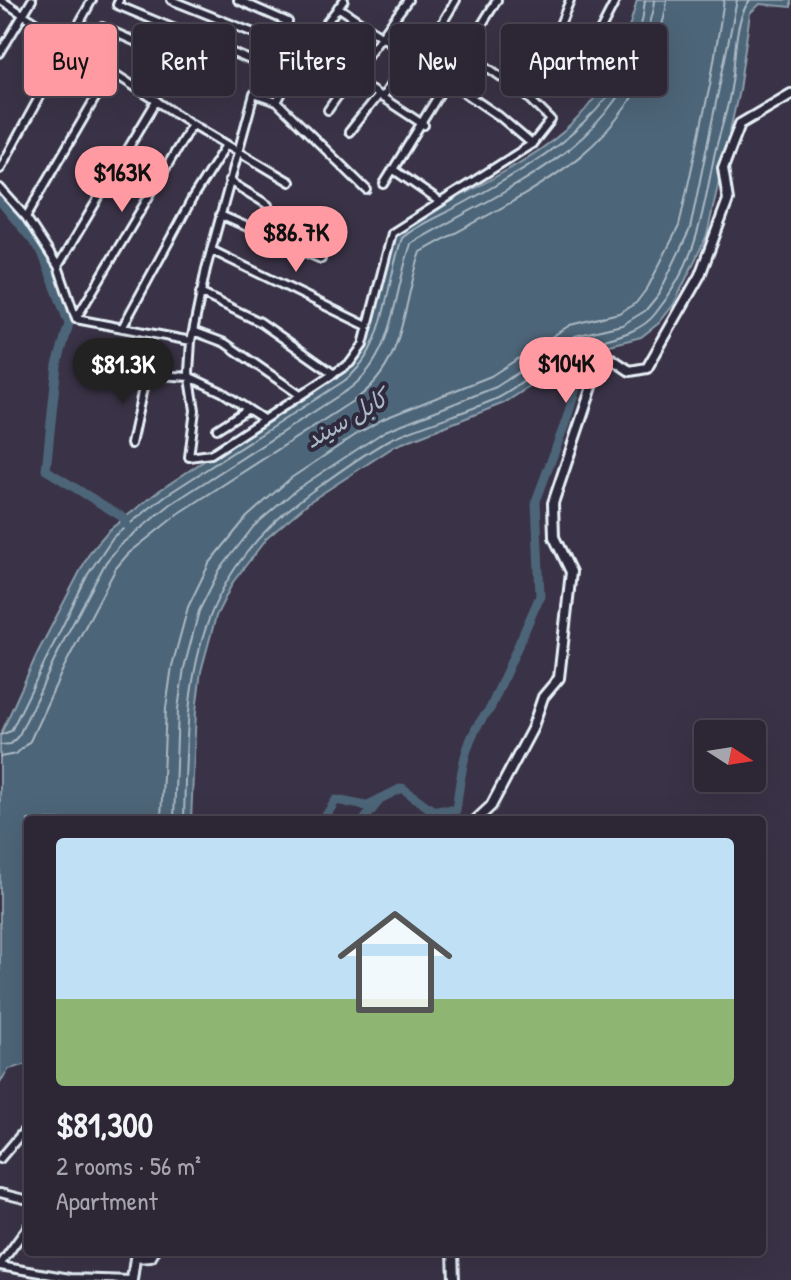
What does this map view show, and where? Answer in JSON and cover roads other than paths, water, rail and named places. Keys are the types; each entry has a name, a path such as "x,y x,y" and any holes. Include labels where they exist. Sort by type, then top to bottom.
{"street":[{"path":"1,0 37,24"},
{"path":"0,53 32,0"},
{"path":"79,24 92,0"},
{"path":"119,0 117,5 251,61"},
{"path":"171,0 251,32"},
{"path":"238,0 287,24"},
{"path":"254,9 256,0"},
{"path":"325,24 344,0"},
{"path":"374,47 408,0"},
{"path":"442,24 456,0"},
{"path":"483,24 497,0"},
{"path":"560,24 570,0"},
{"path":"604,24 616,0"},
{"path":"338,7 390,43"},
{"path":"367,190 277,102 254,94 200,293 191,341 190,377 195,410 189,457 211,454 350,363 363,345 392,233 532,144 551,120 524,93 485,66"},
{"path":"117,75 290,182"},
{"path":"349,132 390,82"},
{"path":"374,92 424,125"},
{"path":"480,816 491,806 532,729 543,697 559,678 571,572 554,537 553,503 601,360 612,359 630,371 647,368 700,275 728,200 723,168 740,124 791,94"},
{"path":"0,169 39,96"},
{"path":"26,217 96,96"},
{"path":"277,102 280,96"},
{"path":"328,110 338,96"},
{"path":"384,184 442,96"},
{"path":"467,96 532,144"},
{"path":"58,266 154,98"},
{"path":"76,319 192,124"},
{"path":"122,328 192,199 226,145"},
{"path":"394,170 440,202"},
{"path":"229,181 268,205"},
{"path":"0,188 26,217 58,266 76,319"},
{"path":"220,215 321,259"},
{"path":"211,250 367,326"},
{"path":"200,293 260,322 334,374"},
{"path":"76,319 191,341"},
{"path":"193,331 225,343 300,395"},
{"path":"108,372 190,377 263,419"},
{"path":"131,444 146,374"},
{"path":"217,429 248,409"},
{"path":"0,1159 24,1131"},
{"path":"0,1193 24,1199"},
{"path":"24,1232 0,1266 67,1278 132,1280 135,1258 152,1256"},
{"path":"453,1256 454,1280"}],"water":[{"name":"کابل سيند","path":"637,0 791,0 791,7 760,4 750,13 739,90 707,235 674,304 659,323 641,337 583,352 504,403 395,446 309,502 266,539 233,582 216,616 201,671 191,816 24,816 24,1065 9,1069 0,1082 0,736 37,654 90,552 108,531 160,490 358,359 395,234 417,218 459,197 552,141 596,96 667,96 667,24 630,24"}],"waterway":[{"path":"0,201 42,252 69,324 57,365 46,470 124,518 127,526"},
{"path":"326,816 336,800 366,806 402,788 432,810 456,810 469,743 490,709 540,596 536,501 566,421 591,339"},
{"path":"367,816 379,801"}]}
